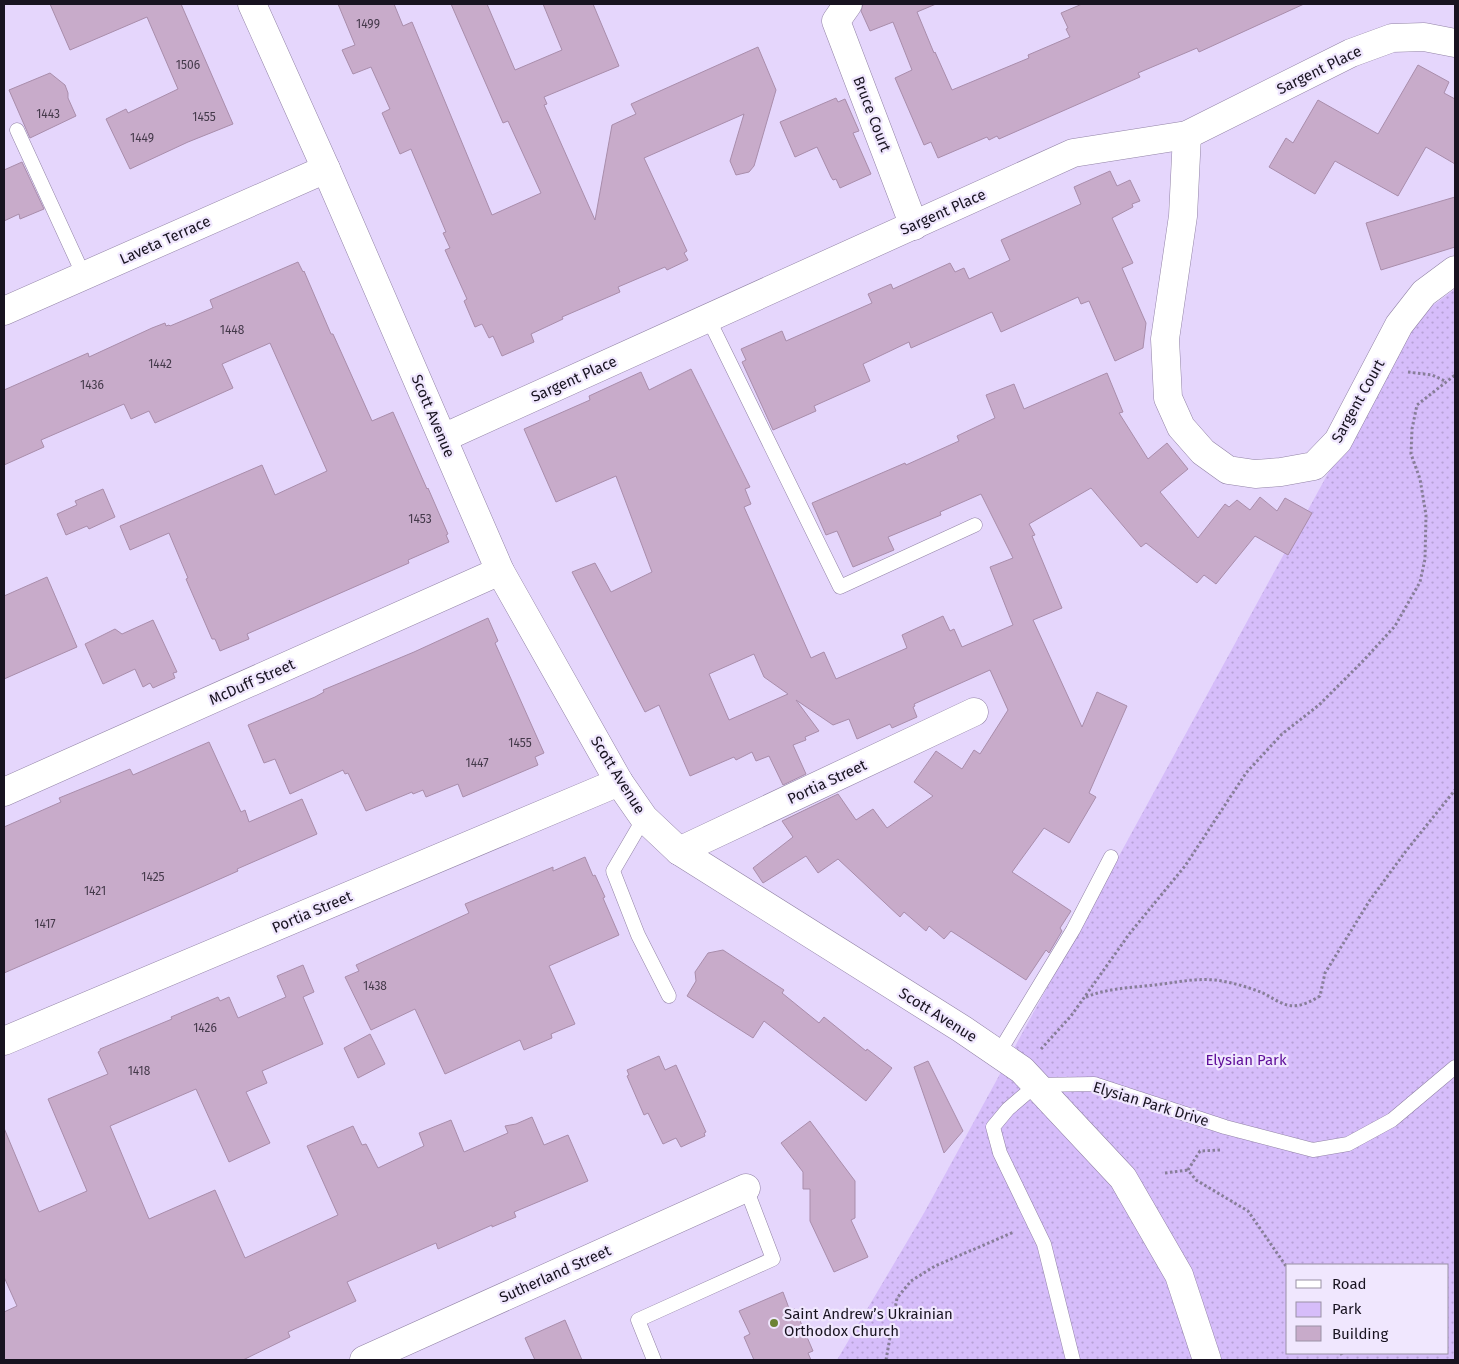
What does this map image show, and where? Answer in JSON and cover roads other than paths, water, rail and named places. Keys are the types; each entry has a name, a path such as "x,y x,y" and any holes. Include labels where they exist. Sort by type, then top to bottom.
{"street":[{"name":"Scott Avenue","path":"252,4 326,169 500,571 620,782 644,818 679,852 998,1054 1029,1077 1123,1178 1179,1276 1208,1360"},
{"name":"Bruce Court","path":"848,4 836,21 914,226"},
{"name":"Sargent Place","path":"443,438 1073,153 1187,135 1351,53 1392,38 1424,37 1455,43"},
{"name":"Sargent Court","path":"1187,135 1183,216 1165,339 1168,398 1181,426 1203,452 1228,470 1255,474 1281,472 1314,466 1338,441 1399,325 1424,292 1455,270"},
{"name":"Laveta Terrace","path":"4,312 326,169"},
{"name":"McDuff Street","path":"4,792 500,571"},
{"name":"Portia Street","path":"679,852 974,712"},
{"name":"Portia Street","path":"4,1041 620,782"},
{"name":"Sutherland Street","path":"379,1357 746,1188"}],"lane":[{"path":"17,130 84,276"},
{"path":"708,318 840,587 975,524"},
{"path":"644,818 612,871 638,935 669,996"},
{"path":"998,1054 1073,930 1111,856"},
{"name":"Elysian Park Drive","path":"1029,1077 1094,1084 1225,1127 1313,1150 1348,1144 1392,1120 1455,1067"},
{"path":"1029,1077 1008,1110 993,1127 1000,1153 1044,1244 1073,1360"},
{"path":"654,1360 638,1320 773,1259 746,1188"}],"place":[{"name":"Saint Andrew’s Ukrainian Orthodox Church","path":"774,1323"}],"park label":[{"name":"Elysian Park","path":"1246,1060"}]}
